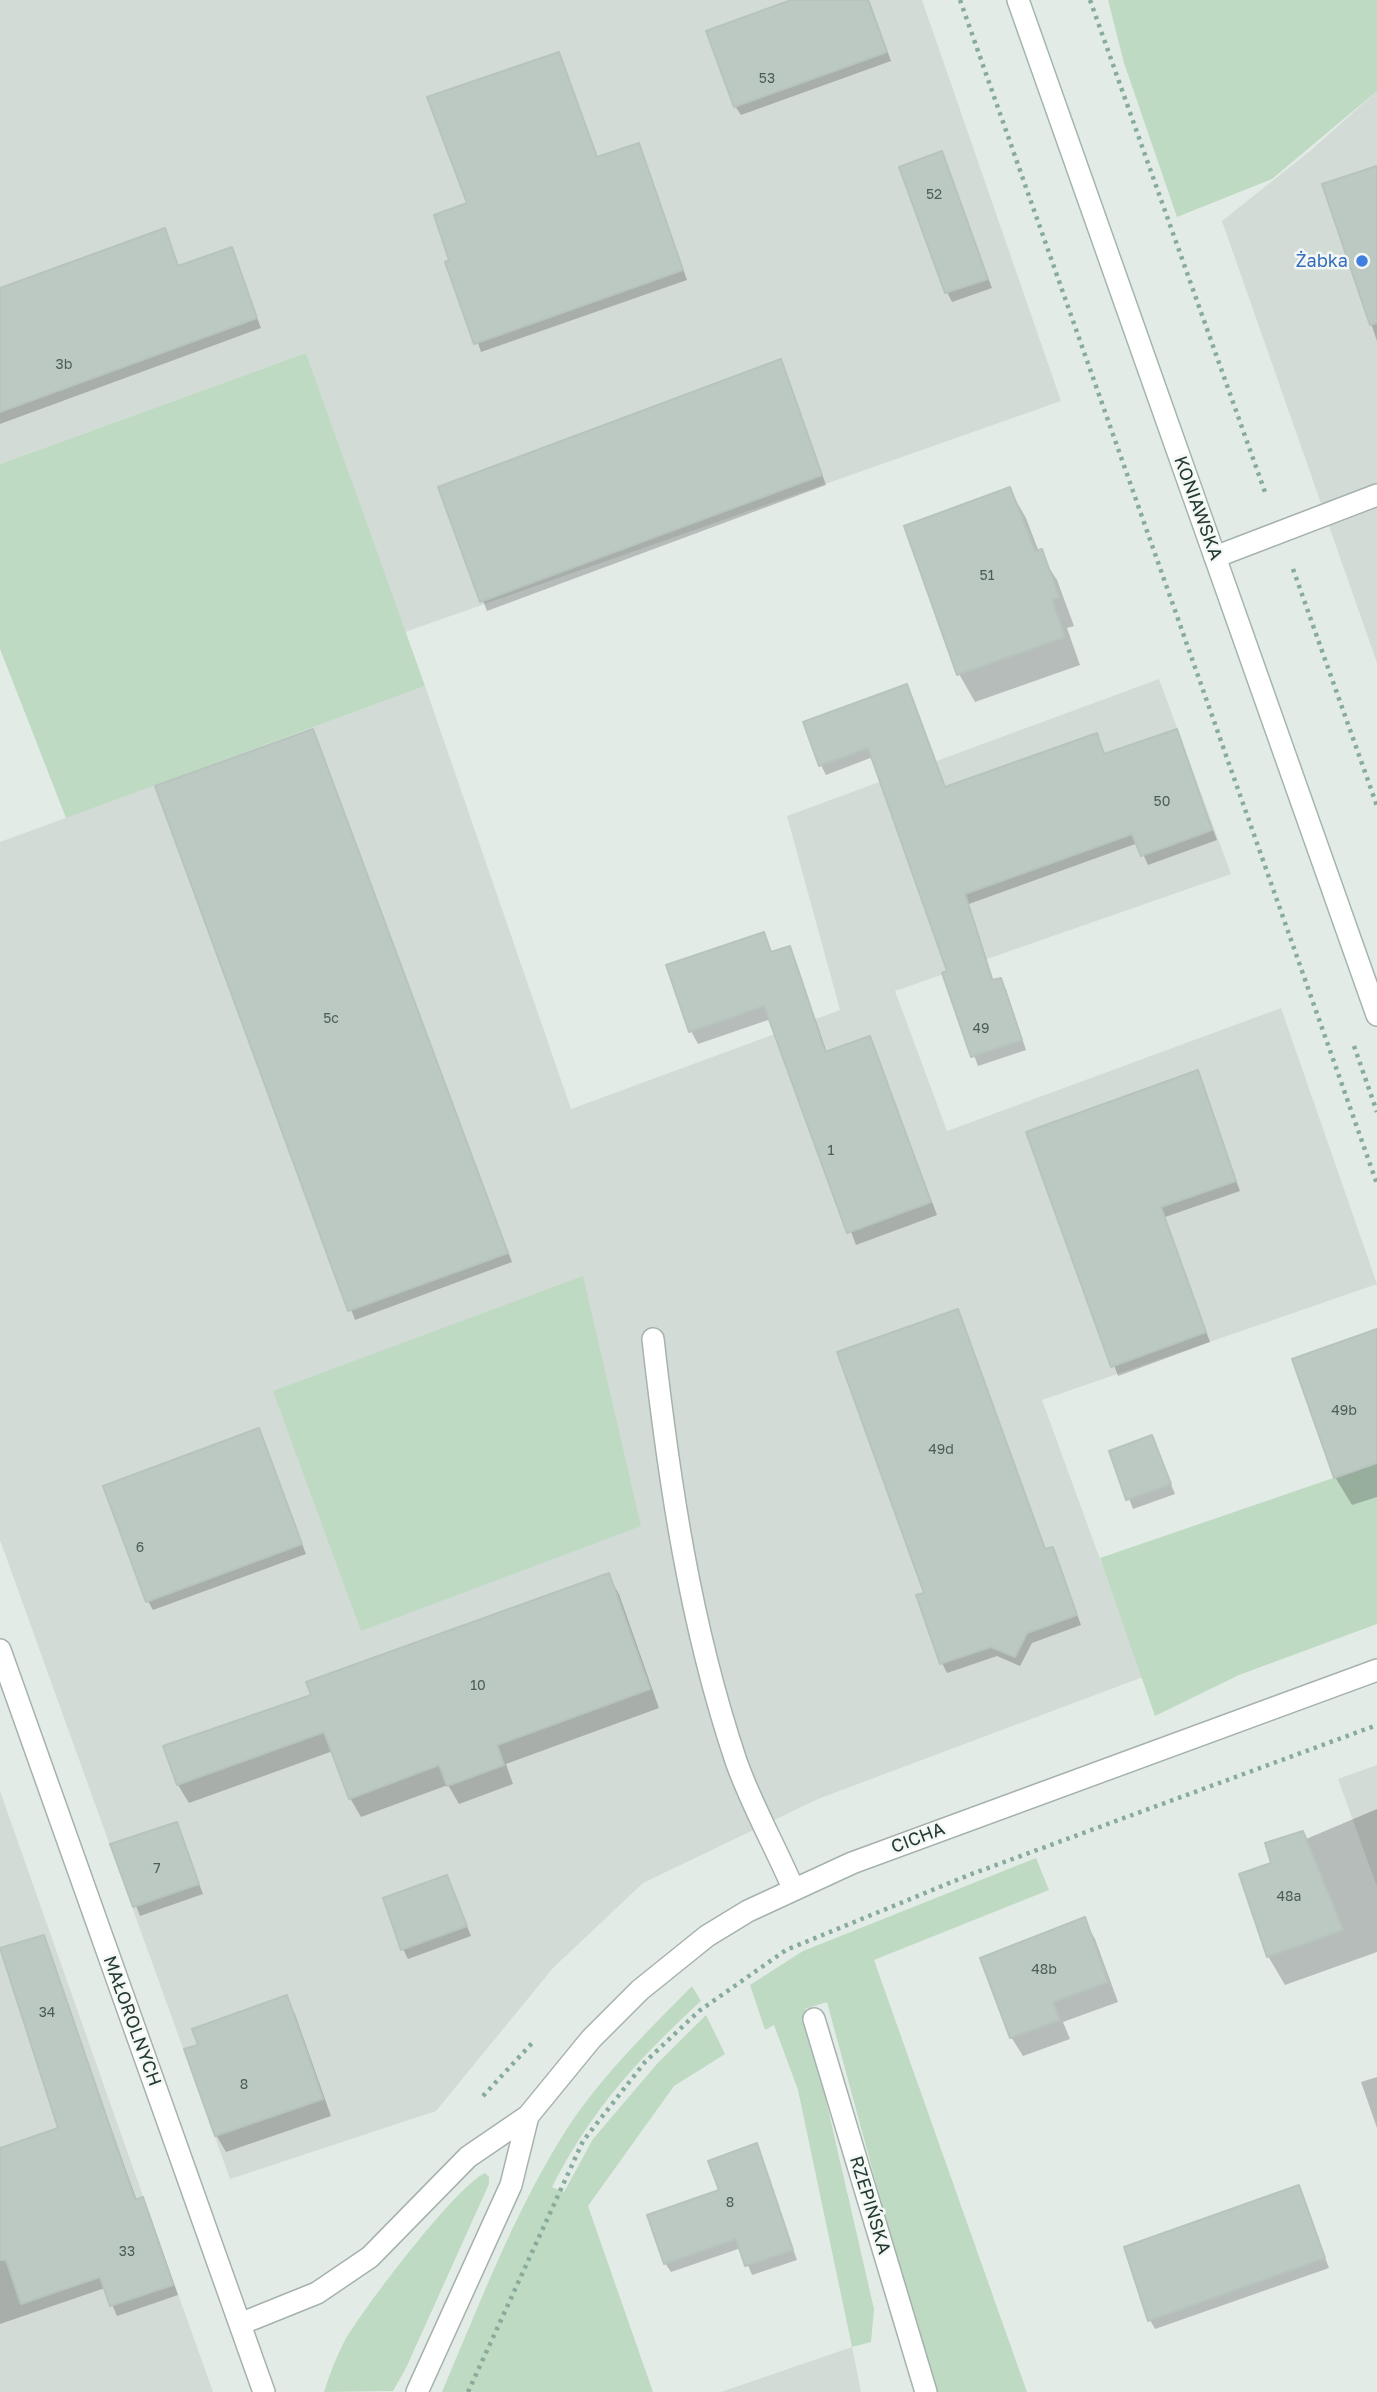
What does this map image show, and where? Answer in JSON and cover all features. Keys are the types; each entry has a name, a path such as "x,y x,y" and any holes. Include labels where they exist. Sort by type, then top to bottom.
{"street":[{"name":"KONIAWSKA","path":"1017,0 1377,1015"},
{"path":"1215,557 1377,495"},
{"path":"653,1339 668,1466 695,1611 737,1763 793,1888"},
{"name":"MAŁOROLNYCH","path":"0,1650 264,2392"},
{"name":"CICHA","path":"528,2116 582,2050 640,1990 707,1936 793,1888 1106,1768 1377,1670"},
{"name":"RZEPIŃSKA","path":"814,2019 926,2392"},
{"path":"240,2324 289,2306 344,2276 379,2248 468,2157 528,2116"},
{"path":"417,2392 511,2185 528,2116"}],"path":[{"path":"960,0 1377,1184"},
{"path":"1090,0 1377,806"},
{"path":"468,2392 583,2141 645,2062 699,2011 786,1950 969,1875 1377,1725"}],"shaded area":[{"path":"0,0 922,0 1061,401 405,632 306,353 0,464"},
{"path":"1377,91 1377,663 1222,221 1310,151"},
{"path":"1159,679 1231,874 895,991 947,1131 1281,1008 1377,1284 1042,1400 1143,1677 818,1799 643,1883 553,1968 436,2111 230,2179 0,1540 0,842 425,686 571,1109 840,1010 787,816"},
{"path":"1377,1765 1377,1887 1338,1779"},
{"path":"0,1791 132,2165 213,2392 0,2392"},
{"path":"852,2347 861,2392 721,2392"}],"green space":[{"path":"1108,0 1377,0 1377,91 1272,179 1177,217 1124,63"},
{"path":"306,353 425,686 66,818 0,649 0,464"},
{"path":"583,1276 641,1526 361,1631 273,1391"},
{"path":"1377,1463 1377,1624 1239,1675 1155,1716 1100,1558"},
{"path":"1036,1858 1049,1890 874,1960 1027,2392 937,2392 913,2320 827,2002 805,2009 874,2309 871,2342 852,2347 798,2090 774,2025 765,2030 750,1985 803,1951"},
{"path":"692,1986 701,2001 636,2065 600,2109 552,2187 564,2192 593,2139 656,2065 706,2015 725,2054 674,2086 588,2206 653,2392 442,2392 511,2232 560,2140 605,2078"},
{"path":"485,2173 489,2177 489,2184 406,2368 393,2391 324,2392 344,2342 369,2304 432,2224 471,2183"}],"building":[{"path":"791,0 868,0 887,52 734,107 706,31"},
{"path":"559,52 597,157 639,143 683,270 474,344 445,262 449,260 434,215 467,203 427,97"},
{"path":"942,151 988,279 945,293 899,167"},
{"name":"Żabka","path":"1377,166 1377,323 1370,325 1322,184"},
{"path":"165,228 178,266 232,247 257,318 0,412 0,288"},
{"path":"781,359 822,475 480,602 438,487"},
{"path":"1010,487 1035,551 1042,549 1059,597 1052,600 1065,637 957,675 904,526"},
{"path":"907,684 945,787 1097,733 1104,754 1177,729 1212,830 1141,856 1132,834 965,894 992,980 1001,978 1022,1040 971,1057 942,973 947,971 868,748 819,766 803,722"},
{"path":"313,729 508,1253 348,1311 155,786"},
{"path":"764,932 771,952 790,946 825,1052 870,1036 931,1202 847,1233 764,1006 689,1032 666,965"},
{"path":"1198,1070 1236,1181 1161,1207 1206,1332 1111,1367 1026,1132"},
{"path":"958,1309 1045,1549 1053,1547 1077,1615 1027,1633 1015,1657 991,1647 940,1664 916,1595 924,1593 837,1352"},
{"path":"1377,1329 1377,1463 1334,1478 1292,1359"},
{"path":"259,1428 302,1544 146,1602 103,1486"},
{"path":"1152,1435 1171,1484 1126,1500 1109,1451"},
{"path":"609,1573 650,1689 497,1745 504,1765 447,1786 439,1765 349,1799 324,1732 177,1785 163,1746 311,1695 306,1682"},
{"path":"177,1822 199,1884 133,1907 110,1844"},
{"path":"1303,1831 1343,1930 1267,1957 1239,1874 1271,1863 1265,1843"},
{"path":"447,1875 467,1926 401,1950 383,1898"},
{"path":"1085,1917 1108,1982 1053,2002 1060,2020 1010,2038 980,1958"},
{"path":"44,1935 135,2200 143,2197 173,2285 110,2306 100,2277 21,2304 6,2260 0,2260 0,2148 58,2128 0,1948"},
{"path":"287,1995 323,2099 215,2136 184,2049 198,2045 192,2029"},
{"path":"757,2143 793,2250 745,2266 736,2239 664,2264 647,2215 719,2190 708,2161"},
{"path":"1299,2185 1325,2258 1148,2321 1124,2247"}],"place":[{"name":"Żabka","path":"1362,261"}]}
